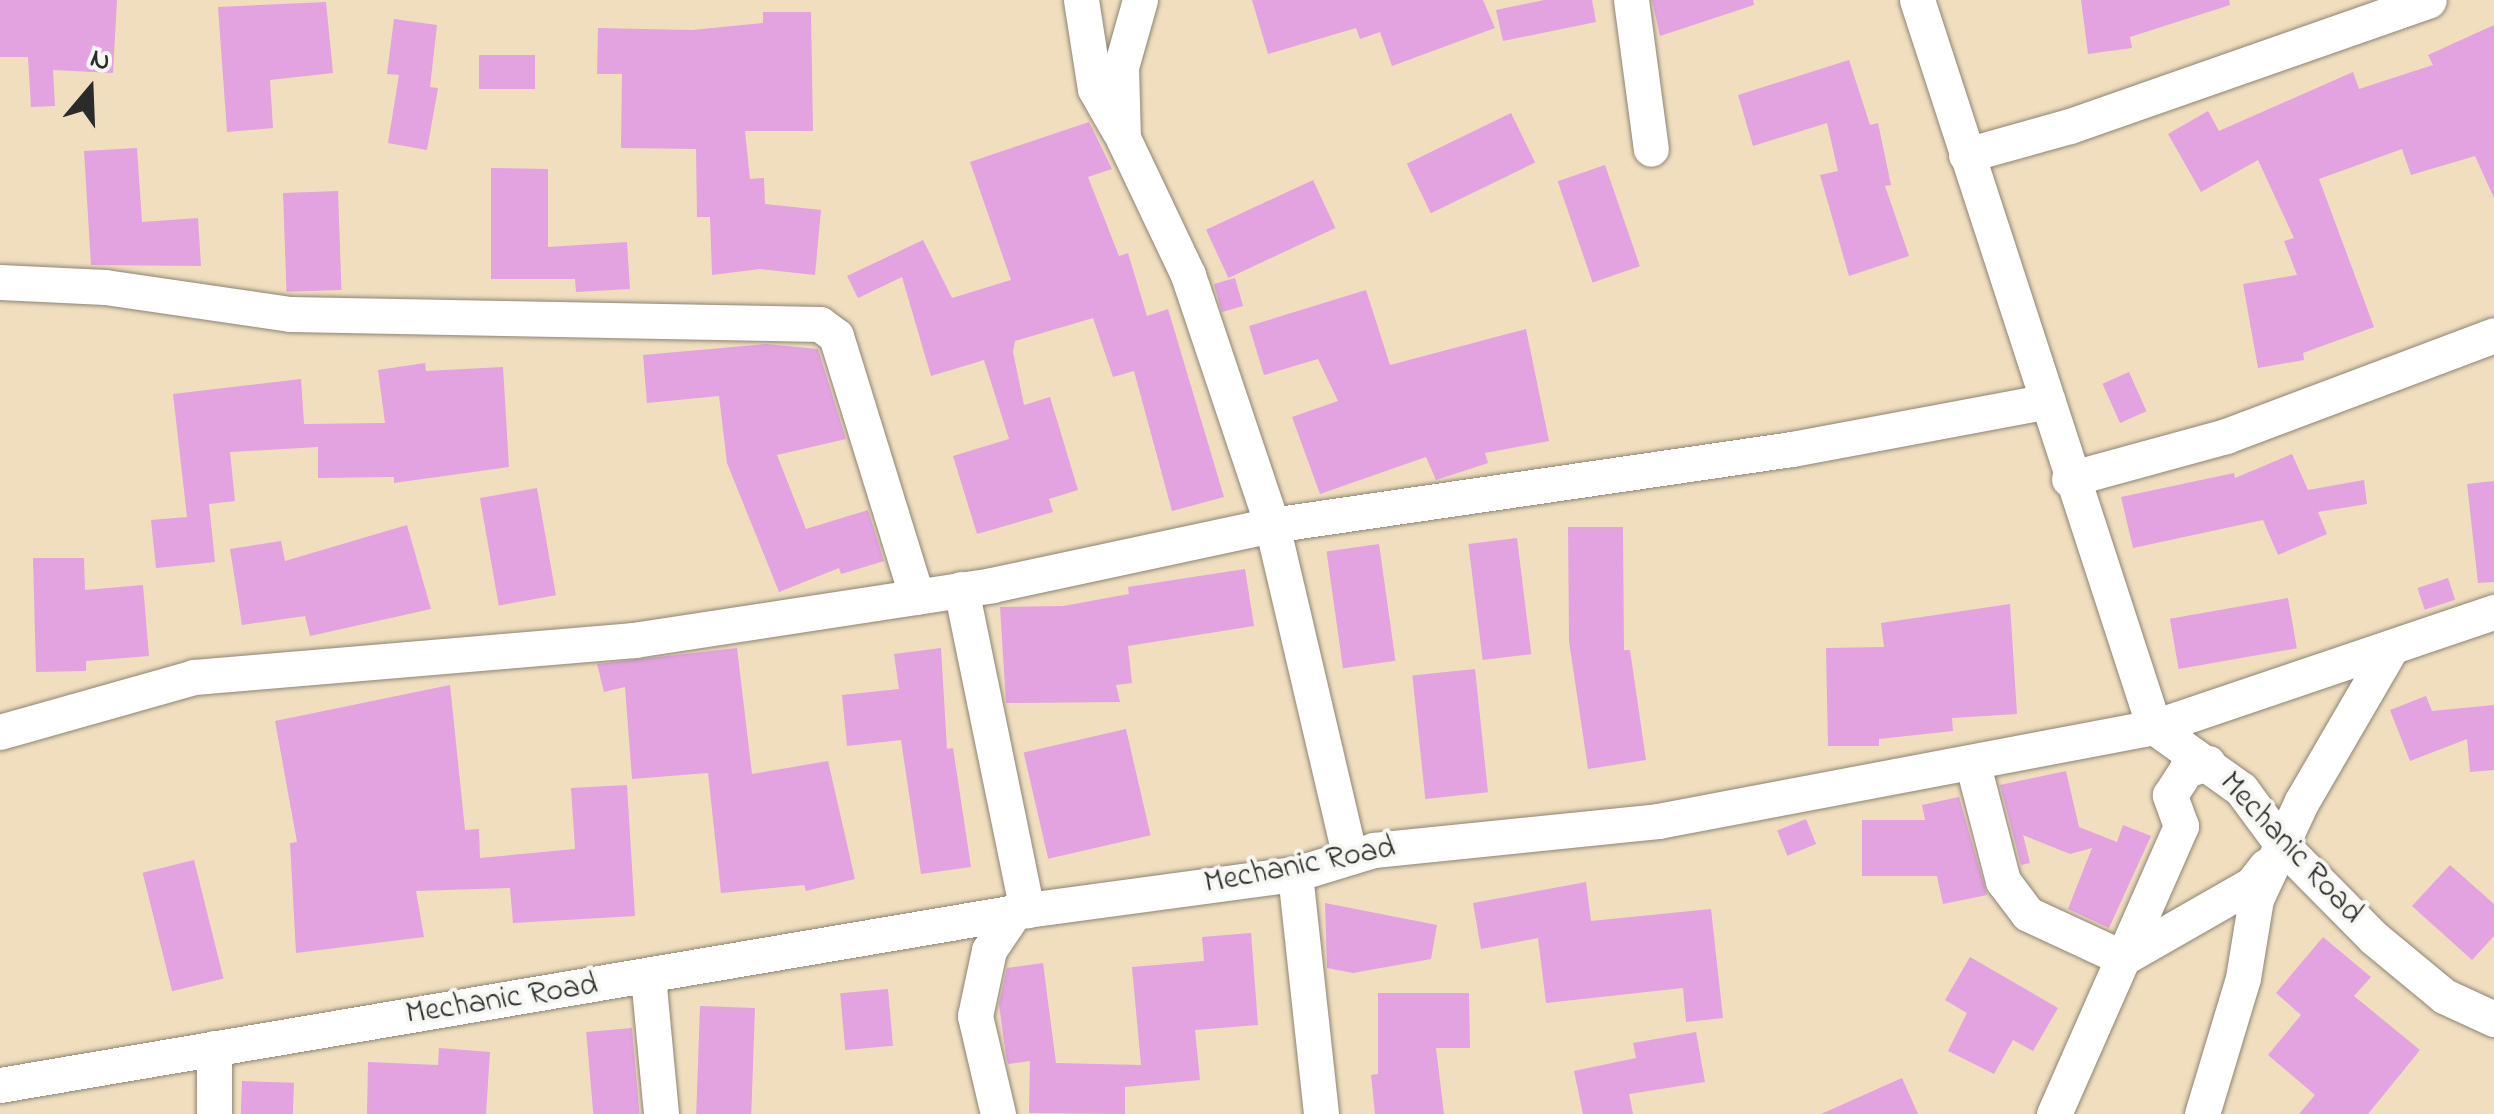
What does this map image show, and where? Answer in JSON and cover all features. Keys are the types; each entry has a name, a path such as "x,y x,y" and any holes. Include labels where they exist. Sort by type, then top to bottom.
{"street":[{"path":"1081,0 1095,89 1123,138 1188,275 1272,525 1350,857"},
{"path":"1123,138 1121,67 1140,0"},
{"path":"1631,0 1651,149"},
{"path":"1917,0 2048,401 2068,479 2154,727 2494,612"},
{"path":"1966,155 2070,126 2384,8 2429,0"},
{"path":"0,282 105,287 290,314 820,324 836,336 917,596"},
{"path":"2068,479 2226,436 2494,335"},
{"path":"0,732 194,677 634,640 961,590 1272,525 1792,449 2048,401"},
{"path":"961,590 1020,912 989,950 976,1003 981,1060 998,1114"},
{"path":"2202,1114 2243,978 2256,899 2391,648"},
{"name":"Mechanic Road","path":"0,1085 1020,912 1295,874 1350,857 1658,821 1973,766 2154,727 2241,789 2283,846 2416,973 2444,996 2494,1019"},
{"path":"2054,1114 2181,826 2170,795 2186,770 2208,762"},
{"path":"1973,766 2003,881 2028,914 2123,958"},
{"path":"2123,958 2252,884 2283,846"},
{"path":"1295,874 1321,1114"},
{"path":"648,976 661,1114"},
{"path":"214,1048 214,1114"}],"building":[{"path":"0,0 117,0 113,73 53,70 55,106 31,107 28,57 0,57"},
{"path":"1252,0 1483,0 1495,28 1392,66 1380,32 1360,39 1356,28 1268,54"},
{"path":"1544,0 1592,0 1596,22 1503,41 1496,10"},
{"path":"1652,0 1753,0 1754,5 1660,36"},
{"path":"2081,0 2229,0 2230,5 2130,37 2132,48 2088,54"},
{"path":"326,2 333,73 270,80 273,128 227,132 218,7"},
{"path":"763,12 811,12 813,131 745,131 750,179 764,178 765,204 821,210 815,275 760,269 712,275 710,217 697,217 696,149 621,148 622,74 597,74 598,28 692,30 763,23"},
{"path":"394,19 437,25 430,87 438,88 427,150 388,143 399,75 387,74"},
{"path":"2494,25 2494,198 2475,156 2411,175 2402,149 2319,179 2374,327 2303,353 2304,360 2258,368 2243,284 2297,275 2284,241 2294,238 2258,160 2201,192 2168,134 2208,111 2219,131 2353,72 2359,89 2433,65 2428,55"},
{"path":"479,55 535,55 535,89 479,89"},
{"path":"1849,60 1870,125 1878,123 1891,185 1885,186 1909,256 1849,276 1820,175 1838,171 1827,123 1753,146 1738,95"},
{"path":"1511,113 1535,162 1431,213 1407,164"},
{"path":"1089,122 1112,169 1088,177 1119,256 1128,253 1147,316 1168,309 1224,497 1172,511 1134,371 1113,377 1093,318 1015,341 1013,352 1024,405 1050,397 1078,490 1049,499 1053,512 977,534 953,456 1009,439 984,360 931,376 902,277 858,298 847,276 923,240 952,298 1011,280 970,162"},
{"path":"137,148 142,222 198,218 201,266 91,265 84,151"},
{"path":"1605,165 1640,266 1593,282 1558,181"},
{"path":"491,168 548,169 548,247 627,242 630,289 576,292 575,279 491,279"},
{"path":"1313,180 1335,228 1228,278 1206,230"},
{"path":"338,191 341,290 286,292 283,193"},
{"path":"1235,278 1243,306 1222,312 1214,284"},
{"path":"1366,290 1390,365 1526,329 1549,441 1485,453 1488,463 1436,480 1426,457 1320,494 1292,417 1338,401 1318,359 1264,375 1249,326"},
{"path":"766,344 818,349 846,439 777,455 806,529 868,510 884,561 841,574 839,568 779,592 727,463 719,396 647,403 643,355"},
{"path":"425,363 426,371 503,367 509,467 394,483 394,477 318,478 318,447 230,452 235,501 209,504 215,562 156,568 151,520 187,517 173,394 301,379 304,424 385,423 378,370"},
{"path":"2129,372 2146,411 2120,423 2103,384"},
{"path":"2292,454 2308,490 2364,480 2367,504 2318,512 2327,534 2278,555 2263,520 2133,548 2121,497 2234,473 2235,478"},
{"path":"2494,481 2494,582 2478,583 2467,484"},
{"path":"537,488 556,595 499,605 480,498"},
{"path":"407,525 431,609 310,636 305,616 242,625 230,549 281,541 285,561"},
{"path":"1568,527 1623,527 1624,650 1630,650 1646,760 1588,769 1569,641"},
{"path":"1517,538 1531,654 1483,660 1468,544"},
{"path":"1379,544 1395,661 1343,668 1327,551"},
{"path":"33,558 84,558 85,590 143,585 149,656 86,661 86,671 36,672"},
{"path":"1245,569 1254,626 1128,646 1132,683 1116,685 1120,702 1006,703 1000,607 1063,606 1129,594 1128,587"},
{"path":"2448,578 2455,600 2425,610 2418,588"},
{"path":"2288,598 2297,648 2179,669 2170,619"},
{"path":"2010,604 2017,714 1952,718 1953,731 1879,739 1879,746 1828,746 1826,648 1884,647 1881,623"},
{"path":"737,648 752,774 828,761 855,879 806,891 804,885 721,893 708,773 632,779 625,687 604,692 597,664"},
{"path":"941,648 947,749 953,748 971,867 921,874 901,740 847,746 842,695 899,689 894,654"},
{"path":"1475,669 1488,792 1425,799 1412,676"},
{"path":"450,685 465,830 479,829 480,858 575,849 571,788 627,785 635,916 513,923 510,888 416,891 424,937 296,953 290,843 297,842 275,721"},
{"path":"2426,696 2432,711 2494,705 2494,770 2470,772 2467,739 2410,761 2390,710"},
{"path":"1126,729 1151,835 1048,859 1024,753"},
{"path":"2066,771 2079,827 2117,842 2123,825 2151,836 2109,928 2068,909 2092,848 2070,854 2023,835 2030,863 2021,865 2000,785"},
{"path":"1959,797 1987,895 1943,904 1937,876 1862,876 1862,820 1925,820 1922,805"},
{"path":"1806,819 1816,844 1787,856 1777,831"},
{"path":"194,860 224,978 172,991 143,873"},
{"path":"2450,865 2494,904 2494,936 2472,960 2412,906"},
{"path":"1586,882 1591,921 1711,909 1723,1018 1686,1022 1683,988 1546,1003 1538,938 1481,949 1473,903"},
{"path":"1325,903 1437,925 1431,959 1353,973 1327,968"},
{"path":"1251,933 1258,1025 1195,1030 1200,1080 1125,1087 1125,1114 1029,1113 1030,1061 1008,1064 1006,1056 999,1004 1007,968 1043,963 1056,1063 1141,1065 1132,967 1204,961 1202,937"},
{"path":"2323,937 2371,977 2354,996 2420,1050 2368,1114 2299,1114 2315,1095 2268,1055 2301,1015 2276,993"},
{"path":"1970,957 2058,1008 2033,1051 2013,1040 1994,1074 1948,1051 1967,1013 1945,1000"},
{"path":"888,989 893,1046 845,1050 840,993"},
{"path":"1378,993 1469,993 1470,1048 1436,1048 1444,1114 1375,1114 1371,1075 1378,1074"},
{"path":"700,1006 755,1008 751,1114 696,1114"},
{"path":"632,1028 639,1114 593,1114 586,1032"},
{"path":"1696,1032 1705,1082 1629,1094 1633,1114 1583,1114 1574,1071 1636,1058 1633,1043"},
{"path":"439,1048 490,1052 486,1114 367,1114 368,1062 438,1065"},
{"path":"1902,1078 1918,1114 1821,1114"},
{"path":"242,1081 294,1083 293,1114 241,1114"}]}
